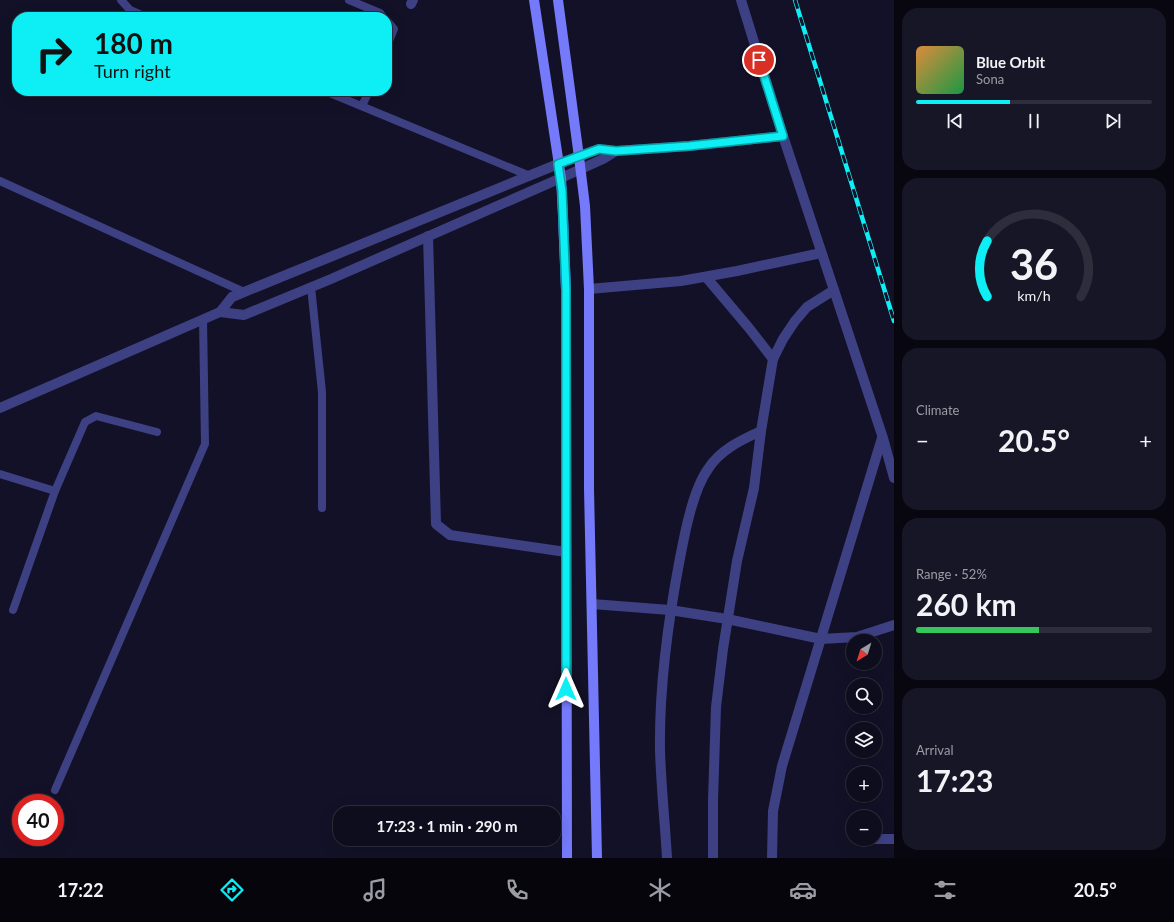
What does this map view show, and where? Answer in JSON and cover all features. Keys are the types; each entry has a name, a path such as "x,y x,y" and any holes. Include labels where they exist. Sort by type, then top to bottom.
{"street":[{"path":"534,0 561,178 566,290 567,858"},
{"path":"558,0 585,206 589,288 589,489 597,858"},
{"path":"741,0 783,136 883,438 894,478"},
{"path":"0,408 220,312 232,297 558,164 599,149 616,151 689,146 783,136"},
{"path":"220,312 244,315 561,178 603,159 616,151"},
{"path":"428,236 436,524 450,535 566,552"},
{"path":"589,288 681,281 821,253"},
{"path":"706,277 773,359"},
{"path":"713,858 712,800 716,707 727,619 737,561 754,488 761,431 773,359 782,339 795,321 807,308 834,290"},
{"path":"667,858 660,749 662,674 670,610 686,527 704,476 716,458 737,442 761,431"},
{"path":"772,858 773,811 782,766 883,438"},
{"path":"592,604 670,610 727,619 821,639 857,637 894,625"},
{"path":"882,839 894,839"}],"lane":[{"path":"121,0 130,10 135,12"},
{"path":"349,0 378,12"},
{"path":"337,96 530,176"},
{"path":"362,106 367,96"},
{"path":"0,181 244,292"},
{"path":"311,287 322,392 322,508"},
{"path":"54,790 205,444 203,319"},
{"path":"13,610 55,491 85,422 96,416 157,432"},
{"path":"0,474 55,491"}],"railway":[{"path":"795,0 894,321"}],"route":[{"path":"566,689 566,290 562,191 558,164 599,149 616,151 689,146 783,136 759,60"}]}
